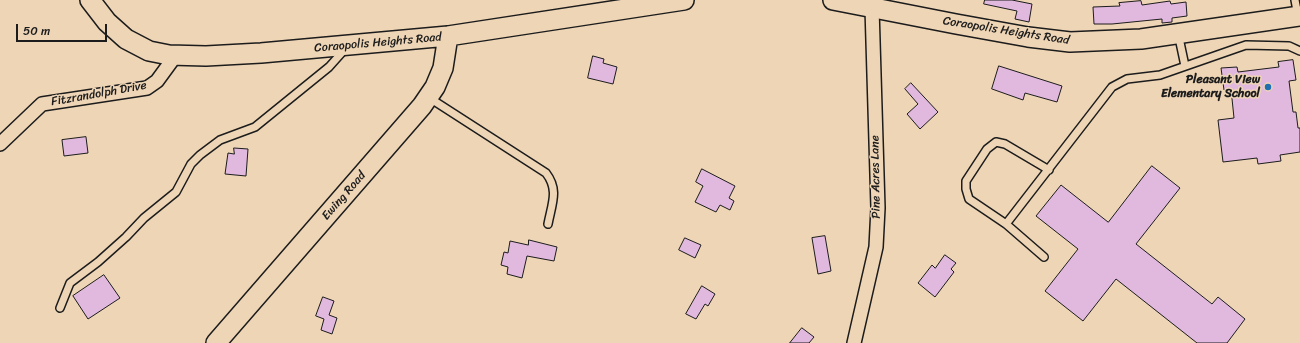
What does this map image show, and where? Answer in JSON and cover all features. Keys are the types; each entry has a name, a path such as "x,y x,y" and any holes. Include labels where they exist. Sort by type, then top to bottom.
{"street":[{"name":"Coraopolis Heights Road","path":"90,0 107,22 126,38 149,51 176,55 206,56 245,54 448,36 684,0"},
{"name":"Coraopolis Heights Road","path":"833,0 970,27 1028,37 1070,42 1141,38 1178,33 1298,11"},
{"name":"Pine Acres Lane","path":"854,343 876,247 878,208 872,8"},
{"name":"Ewing Road","path":"216,343 422,106 434,87 443,68 448,36"},
{"name":"Fitzrandolph Drive","path":"0,144 42,104 147,88 156,81 176,55"}],"lane":[{"path":"1178,33 1185,66"},
{"path":"60,308 70,283 98,262 126,237 144,218 176,192 191,164 200,155 220,140 255,127 329,67 349,45"},
{"path":"1006,224 1112,88 1127,79 1160,75 1246,45 1289,46 1300,51"},
{"path":"428,97 546,173 553,185 554,192 548,224"},
{"path":"1044,257 1006,224 969,199 966,189 966,181 987,149 996,142 1005,144 1049,170"}],"building":[{"path":"985,0 1012,0 1032,4 1029,22 1015,19 1017,11 984,4"},
{"path":"1141,1 1142,5 1170,1 1171,4 1186,2 1187,16 1172,18 1172,22 1162,23 1162,19 1112,24 1094,24 1093,7 1120,6 1119,3"},
{"path":"593,56 604,59 603,63 617,67 613,84 588,78"},
{"path":"1293,60 1296,80 1289,81 1293,112 1296,112 1298,128 1300,128 1300,152 1280,155 1281,161 1258,164 1257,158 1223,162 1218,120 1234,118 1231,89 1224,90 1221,68 1237,67 1238,72 1279,67 1278,62"},
{"path":"999,66 1062,86 1057,102 1025,93 1023,100 992,89"},
{"path":"911,83 938,112 920,129 907,114 918,104 905,89"},
{"path":"86,137 88,153 64,156 62,140"},
{"path":"234,148 248,149 246,176 225,174 228,153 234,154"},
{"path":"1152,166 1180,188 1136,244 1212,304 1218,297 1245,319 1227,343 1197,343 1116,279 1083,321 1045,291 1078,249 1036,216 1061,185 1108,222"},
{"path":"702,169 735,186 729,198 734,201 730,210 720,205 716,212 695,202 703,186 696,182"},
{"path":"825,236 831,271 818,274 812,238"},
{"path":"685,238 701,245 695,258 679,250"},
{"path":"529,240 557,247 554,261 527,256 522,278 507,274 508,267 501,265 504,252 508,253 510,241 528,245"},
{"path":"945,255 956,263 951,269 954,272 935,297 918,283 932,265 935,268"},
{"path":"104,275 120,298 88,319 73,296"},
{"path":"702,286 715,294 708,306 705,304 696,319 686,314"},
{"path":"323,297 334,301 329,315 337,318 332,334 321,330 324,319 316,316"},
{"path":"802,328 814,337 809,343 790,343"}],"place":[{"name":"Pleasant View Elementary School","path":"1268,87"}]}
